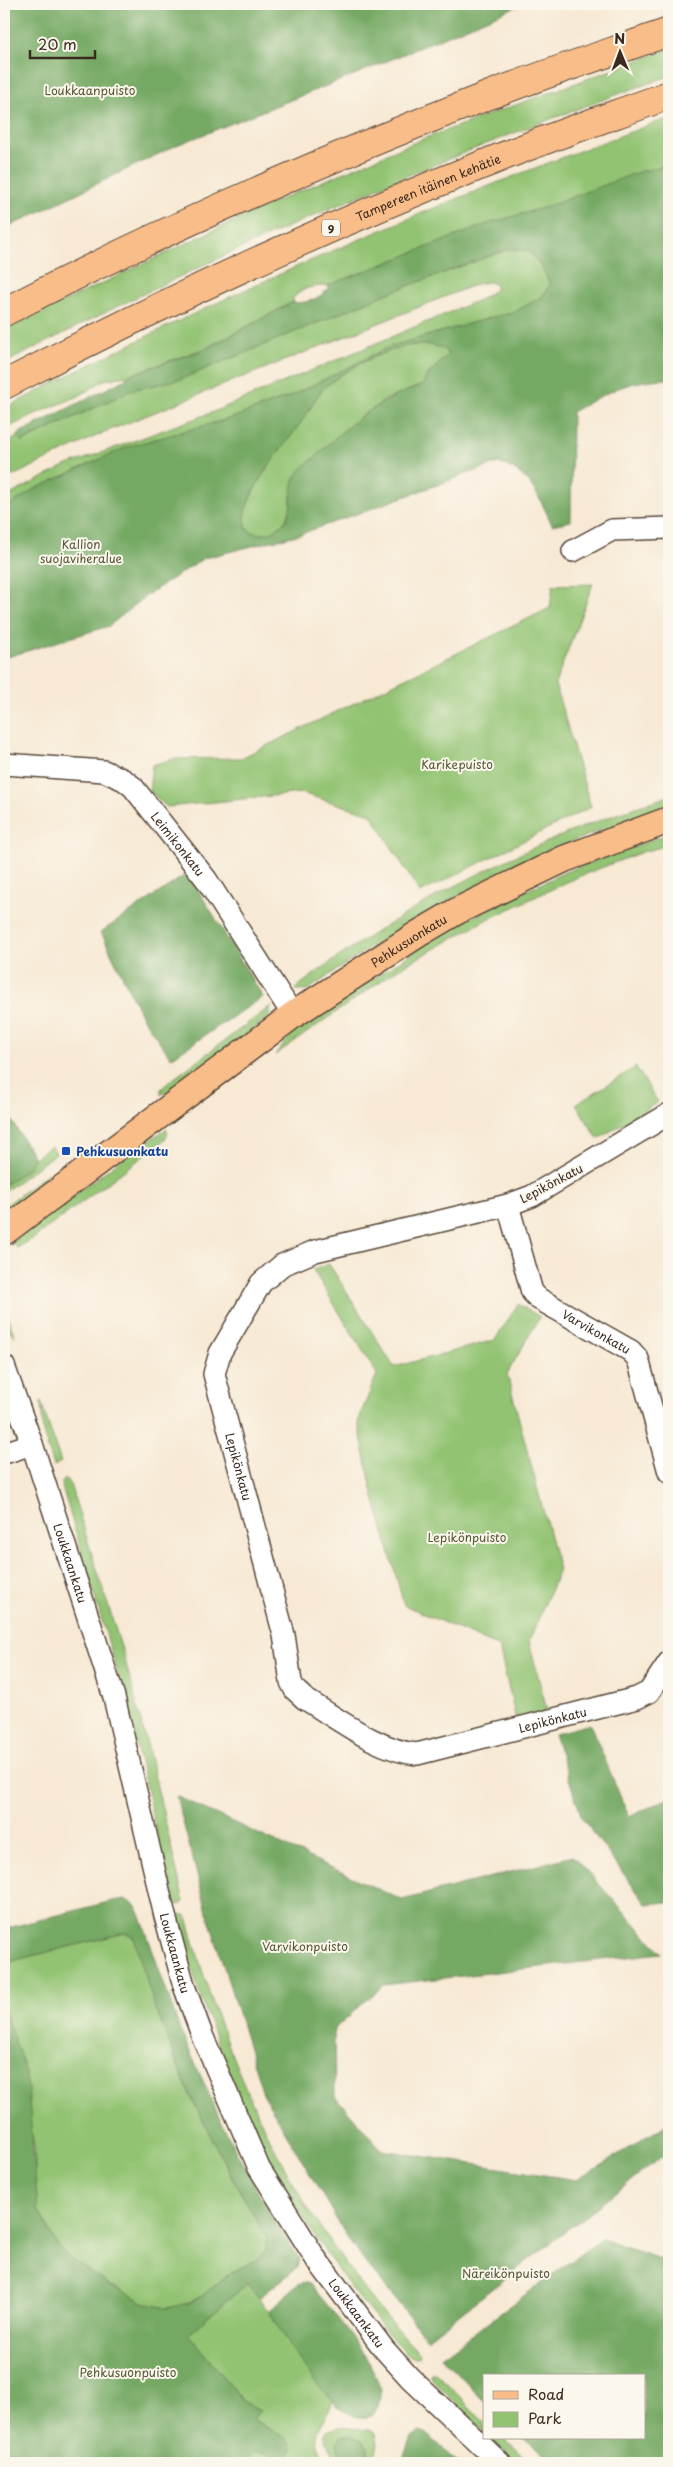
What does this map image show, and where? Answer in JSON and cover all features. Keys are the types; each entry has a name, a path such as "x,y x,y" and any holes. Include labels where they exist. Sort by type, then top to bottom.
{"highway":[{"path":"4,312 52,287 264,188 488,96 669,32"},
{"name":"Tampereen itäinen kehätie","path":"4,385 86,342 291,245 500,157 669,95"}],"main road":[{"name":"Pehkusuonkatu","path":"4,1232 293,1015 371,962 457,911 564,860 669,820"}],"street":[{"path":"573,551 612,530 669,528"},
{"name":"Leimikonkatu","path":"4,764 104,771 124,780 132,787 206,879 293,1015"},
{"name":"Lepikönkatu","path":"669,1114 544,1189 508,1205 294,1258 270,1274 262,1283 220,1353 214,1368 216,1389 236,1452 284,1635 291,1682 294,1690 305,1699 386,1746 406,1753 417,1754 637,1698 649,1692 669,1662"},
{"name":"Varvikonkatu","path":"508,1205 532,1292 539,1299 631,1351 638,1359 669,1472"},
{"name":"Loukkaankatu","path":"4,1366 32,1444 114,1697 165,1916 184,1986 202,2035 259,2168 316,2259 384,2349 410,2378 500,2463"},
{"path":"4,1453 32,1444"}],"green space":[{"name":"Loukkaanpuisto","path":"4,4 522,4 359,73 177,145 4,229"},
{"path":"669,49 669,76 499,139 331,208 166,283 4,364 4,330 269,204 425,138"},
{"path":"669,118 669,147 666,154 669,165 546,207 487,224 334,284 309,288 293,298 293,302 206,348 126,376 104,380 79,396 33,415 4,430 4,409 85,367 248,288 499,182"},
{"name":"Kallion suojaviheralue","path":"669,165 669,379 641,382 618,388 572,412 571,521 552,525 538,495 526,479 509,467 498,463 301,534 204,558 147,595 109,626 4,658 4,509 35,489 127,447 232,418 291,396 391,346 512,313 542,297 550,284 542,267 529,251 508,249 394,291 181,379 132,390 21,442 18,436 21,432 126,379 126,376 206,349 293,302 298,303 314,299 324,293 329,285 487,224 546,207 641,171","holes":["411,345 430,345 443,348 448,355 428,374 422,385 390,399 364,415 300,470 292,488 291,507 283,524 274,531 265,534 256,533 246,528 245,511 258,483 323,389 349,370 369,359"]},
{"path":"509,249 529,251 542,267 550,284 542,297 512,313 391,346 291,396 232,418 127,447 35,489 4,509 4,498 65,466 213,412 481,299 496,289 495,284 489,282 477,284 105,432 4,480 4,446 18,436 22,442 132,390 181,379 394,291"},
{"path":"411,345 430,345 444,348 448,355 428,374 423,385 385,400 358,419 302,469 291,495 290,511 284,523 269,534 254,534 246,528 245,511 258,483 323,389 359,364 379,355"},
{"name":"Karikepuisto","path":"593,584 555,684 591,807 420,893 371,814 301,793 167,807 149,791 152,765 173,759 241,758 550,608 553,585"},
{"path":"669,796 669,807 621,823 527,861 437,908 350,961 308,990 296,990 297,987 339,956 428,901 475,876 571,832"},
{"path":"663,836 669,836 669,845 642,852 580,876 482,922 395,971 275,1055 298,1027 454,926 565,872"},
{"path":"188,873 263,997 171,1058 142,1017 101,932"},
{"path":"271,1006 269,1017 196,1073 161,1095 161,1089 169,1082"},
{"path":"636,1067 658,1102 598,1139 576,1104"},
{"path":"4,1107 34,1158 29,1168 4,1185"},
{"path":"166,1129 168,1133 165,1140 34,1238 17,1248 12,1242 127,1155"},
{"path":"51,1146 56,1153 4,1192 4,1185 29,1168 34,1158"},
{"path":"48,1173 50,1176 34,1195 4,1218 4,1207"},
{"name":"Lepikönpuisto","path":"329,1264 394,1367 495,1340 518,1304 540,1317 507,1374 559,1570 529,1641 547,1711 516,1720 499,1647 404,1605 372,1490 358,1421 377,1374 313,1270"},
{"path":"4,1306 15,1337 4,1325"},
{"path":"41,1402 61,1462 54,1466 43,1433"},
{"path":"64,1479 69,1481 124,1656 148,1748 184,1902 180,1905 173,1903 125,1698 61,1483"},
{"path":"590,1724 629,1817 669,1798 669,1902 646,1904 582,1818 554,1734"},
{"path":"176,1796 402,1900 573,1856 662,1953 384,1985 334,2029 335,2096 382,2150 577,2180 669,2123 669,2151 427,2339 351,2244 263,2094 207,1912"},
{"name":"Pehkusuonpuisto","path":"125,1899 136,1906 140,1914 180,2030 227,2134 266,2206 299,2258 297,2268 259,2298 248,2283 188,2334 244,2402 260,2410 252,2419 288,2439 292,2448 289,2460 285,2462 269,2454 256,2452 249,2456 246,2463 4,2463 4,2011 24,2066 28,2088 38,2210 58,2246 71,2259 108,2284 147,2304 167,2308 189,2303 202,2296 229,2274 259,2258 265,2251 267,2237 231,2176 189,2093 153,2002 133,1935 124,1933 4,1963 4,1929"},
{"path":"182,1914 187,1916 204,1976 224,2035 247,2092 274,2148 304,2202 338,2253 375,2303 416,2350 419,2354 418,2358 409,2355 398,2345 345,2279 313,2233 283,2184 233,2082 212,2029 178,1921 177,1917"},
{"path":"129,1933 135,1940 174,2057 189,2093 231,2176 267,2237 265,2252 259,2258 229,2274 202,2296 180,2306 167,2308 147,2304 108,2284 71,2259 58,2246 46,2226 38,2210 35,2195 35,2152 17,2047 4,2011 4,1963"},
{"path":"601,2239 669,2262 669,2463 558,2463 525,2440 646,2440 646,2374 483,2374 483,2400 441,2357"},
{"path":"305,2282 311,2285 340,2321 371,2366 380,2391 379,2404 372,2416 358,2417 343,2409 327,2396 299,2359 269,2311 298,2284"},
{"path":"248,2283 310,2372 333,2401 318,2431 317,2437 321,2452 327,2463 246,2463 249,2456 256,2452 269,2454 285,2462 289,2460 291,2443 274,2430 252,2419 260,2410 244,2402 188,2334"},
{"path":"433,2372 437,2373 483,2421 483,2432 432,2379 431,2374"},
{"path":"339,2427 370,2430 376,2434 378,2443 374,2463 366,2463 369,2449 362,2440 354,2437 345,2463 337,2463 324,2436 326,2431"},
{"path":"420,2431 426,2433 459,2463 401,2463 411,2437"},
{"path":"342,2436 354,2437 363,2442 368,2451 366,2463 344,2462 339,2456 337,2449 339,2439"},
{"path":"492,2440 504,2440 531,2463 517,2463"}],"place":[{"name":"Pehkusuonkatu","path":"66,1151"}],"park label":[{"name":"Varvikonpuisto","path":"305,1946"},
{"name":"Näreikönpuisto","path":"506,2273"}]}
